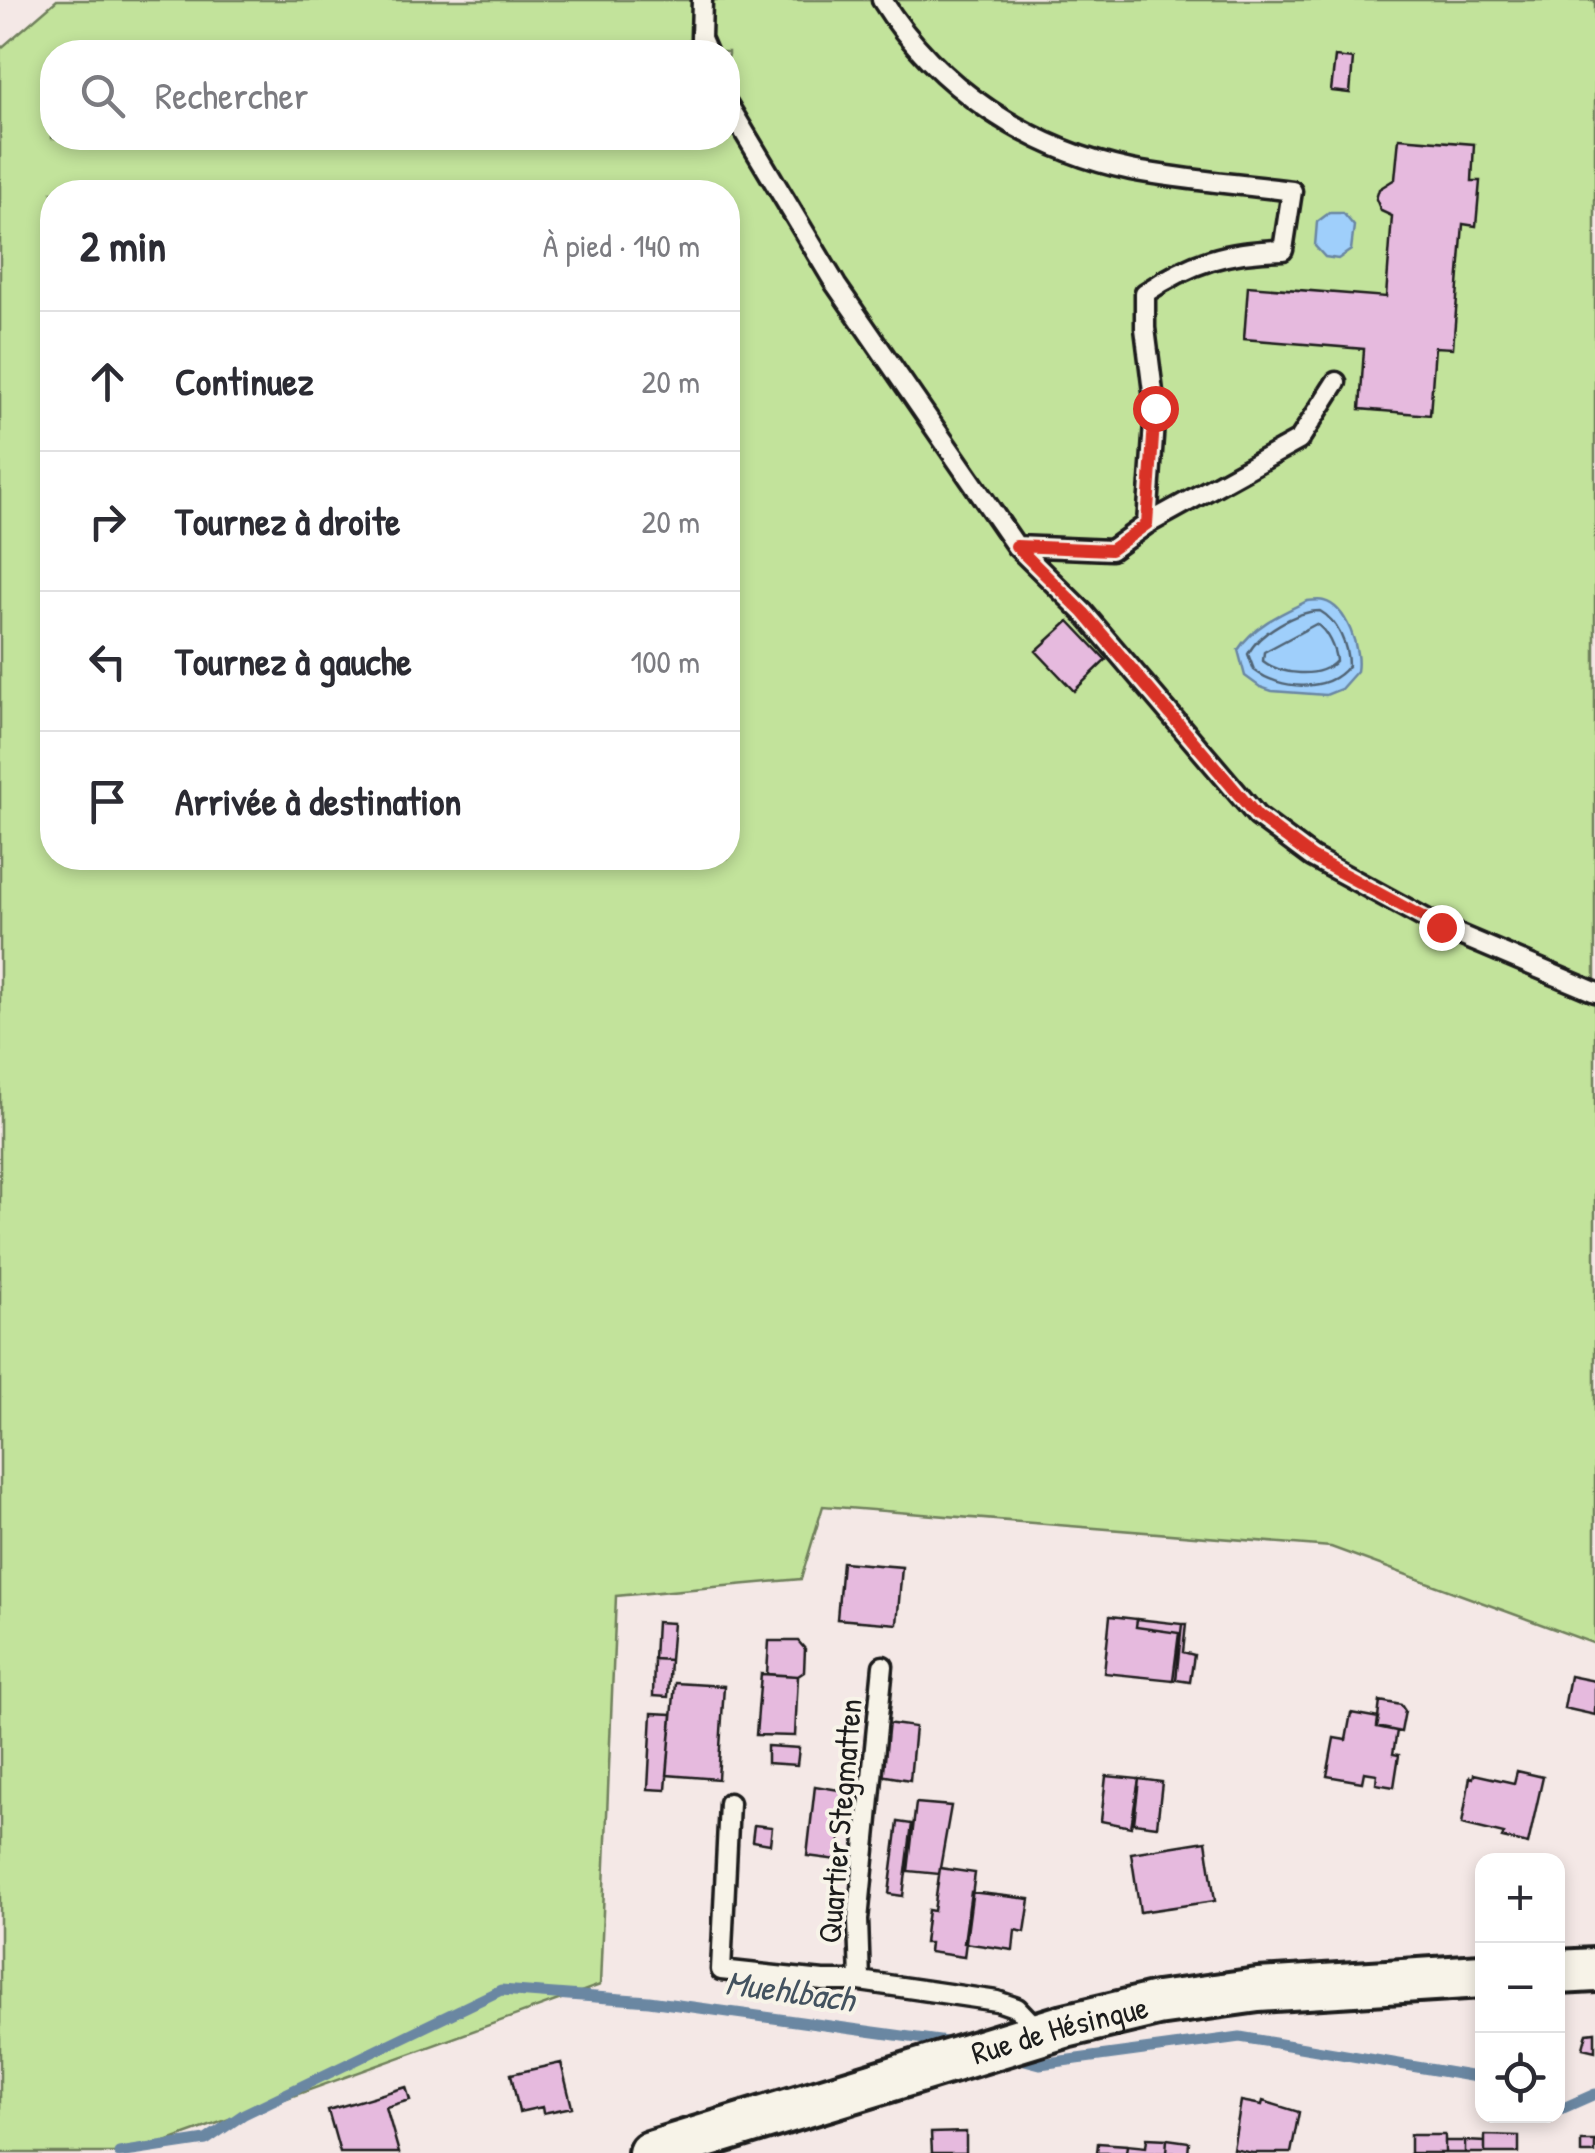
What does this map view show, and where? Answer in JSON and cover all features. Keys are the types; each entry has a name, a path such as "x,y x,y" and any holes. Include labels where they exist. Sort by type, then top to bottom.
{"street":[{"path":"1565,1972 1595,1970"},
{"name":"Rue de Hésingue","path":"650,2153 1034,2037 1157,2004 1215,1994 1475,1976"}],"lane":[{"path":"702,0 702,40"},
{"path":"882,0 906,34 938,68 970,97 1028,134 1131,170 1292,192 1283,250 1246,251 1182,268 1145,293 1144,328 1155,408 1147,524"},
{"path":"740,124 836,286 1016,546 1084,613 1257,816 1312,857 1441,927 1595,992"},
{"path":"1016,546 1111,550 1147,524 1299,440 1336,382"},
{"name":"Quartier Stegmatten","path":"860,1981 858,1920 882,1666"},
{"name":"Quartier Stegmatten","path":"729,1803 721,1970 860,1981 997,2001 1017,2008 1034,2037"}],"green space":[{"path":"57,0 1595,0 1595,1644 1331,1547 823,1506 801,1579 616,1596 600,1985 135,2153 0,2153 0,49"}],"water":[{"path":"1329,213 1343,213 1354,226 1351,250 1338,259 1325,257 1315,246 1317,222"},
{"path":"1307,601 1324,601 1346,620 1354,641 1357,671 1341,689 1326,695 1260,687 1245,676 1238,650 1260,627"}],"building":[{"path":"1335,57 1353,59 1350,93 1331,91"},
{"path":"1399,138 1474,144 1472,181 1480,181 1476,226 1463,224 1453,348 1435,347 1430,415 1360,409 1364,349 1244,339 1248,286 1386,297 1392,216 1381,211 1376,199 1379,189 1395,179"},
{"path":"1069,621 1106,660 1074,691 1036,651"},
{"path":"842,1562 902,1567 897,1624 837,1619"},
{"path":"1110,1616 1137,1619 1136,1627 1179,1633 1173,1680 1104,1673"},
{"path":"1137,1619 1182,1624 1176,1680 1179,1633 1136,1627"},
{"path":"656,1622 673,1623 670,1660 654,1659"},
{"path":"1182,1624 1186,1624 1183,1652 1194,1655 1190,1682 1176,1680"},
{"path":"769,1641 798,1641 805,1649 804,1672 798,1676 767,1674"},
{"path":"654,1659 670,1660 668,1697 653,1696"},
{"path":"761,1674 798,1676 795,1736 756,1735"},
{"path":"1570,1676 1595,1681 1595,1715 1564,1708"},
{"path":"675,1683 724,1686 718,1779 667,1775"},
{"path":"1380,1701 1401,1705 1405,1711 1401,1732 1377,1727"},
{"path":"652,1713 672,1714 666,1790 648,1789"},
{"path":"1351,1713 1379,1718 1377,1727 1397,1731 1393,1754 1399,1755 1394,1787 1376,1784 1377,1774 1364,1772 1362,1782 1327,1776 1334,1738 1346,1740"},
{"path":"886,1723 915,1727 910,1780 880,1775"},
{"path":"767,1746 799,1748 797,1765 767,1763"},
{"path":"1517,1771 1543,1777 1528,1844 1462,1824 1470,1777 1474,1774 1514,1783"},
{"path":"1106,1776 1139,1779 1131,1827 1101,1821"},
{"path":"1139,1779 1162,1782 1157,1826 1134,1823"},
{"path":"815,1786 845,1791 838,1860 807,1856"},
{"path":"916,1803 951,1806 939,1874 908,1871"},
{"path":"898,1822 912,1824 903,1896 889,1894"},
{"path":"754,1825 772,1827 770,1844 752,1841"},
{"path":"1206,1841 1215,1901 1140,1912 1131,1853"},
{"path":"940,1868 975,1873 964,1957 929,1952 930,1943 924,1943 928,1910 934,1911"},
{"path":"971,1892 1030,1899 1025,1932 1015,1930 1013,1950 964,1943"},
{"path":"1595,2032 1595,2051 1583,2048 1587,2033"},
{"path":"561,2063 572,2107 543,2113 542,2107 519,2112 511,2074"},
{"path":"406,2087 410,2100 386,2107 399,2153 340,2153 328,2110"},
{"path":"1241,2101 1262,2105 1263,2101 1299,2112 1291,2153 1233,2149"},
{"path":"966,2132 966,2153 932,2153 931,2133"},
{"path":"1410,2135 1445,2135 1445,2153 1410,2153"},
{"path":"1485,2135 1519,2136 1519,2153 1485,2153"},
{"path":"1147,2138 1167,2139 1166,2153 1126,2153 1127,2145 1146,2147"},
{"path":"1167,2139 1189,2142 1188,2153 1166,2153"},
{"path":"1445,2141 1465,2141 1465,2153 1445,2153"},
{"path":"1465,2141 1485,2142 1485,2153 1465,2153"},
{"path":"1581,2141 1595,2141 1595,2153 1581,2153"},
{"path":"1098,2143 1127,2145 1126,2153 1097,2153"}],"waterway":[{"name":"Muehlbach","path":"119,2153 206,2140 244,2114 501,1990 649,2001 961,2044"},
{"name":"Muehlbach","path":"1013,2057 1040,2064 1240,2037 1475,2077"},
{"name":"Muehlbach","path":"1565,2107 1595,2094"}],"route":[{"path":"1155,408 1147,524 1111,550 1016,546 1084,613 1257,816 1312,857 1441,927"}]}
